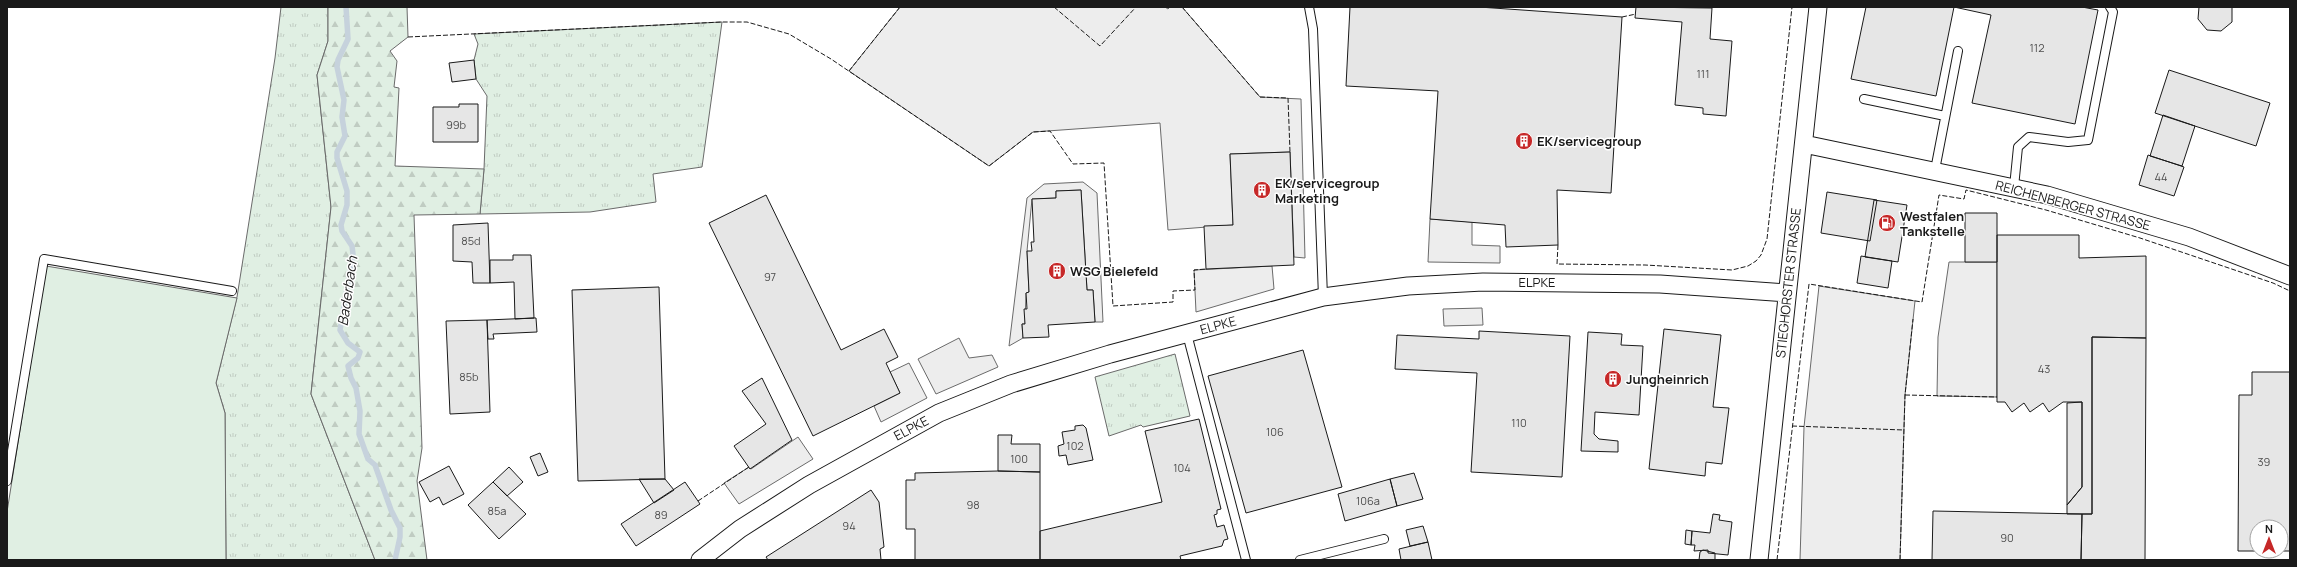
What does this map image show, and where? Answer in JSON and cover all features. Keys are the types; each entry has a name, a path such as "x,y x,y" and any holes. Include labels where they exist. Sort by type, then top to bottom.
{"street":[{"name":"STIEGHORSTER STRASSE","path":"1759,560 1818,7"},
{"name":"REICHENBERGER STRASSE","path":"1804,144 1935,170 2047,195 2189,237 2290,276"},
{"name":"ELPKE","path":"700,560 740,529 809,485 939,413 1011,384 1323,297 1408,286 1483,282 1660,284 1787,293"}],"lane":[{"path":"1308,7 1314,29 1323,297"},
{"path":"2014,187 2018,147 2029,138 2068,142 2088,140 2113,12 2110,7"},
{"path":"1935,170 1958,51"},
{"path":"1864,99 1945,116"},
{"path":"7,481 44,259 232,291"},
{"path":"1187,334 1246,560"},
{"path":"1300,560 1384,539"}],"green space":[{"path":"281,7 328,7 328,41 317,75 331,207 311,394 375,560 226,560 225,413 216,383 237,297 275,58"},
{"path":"328,7 407,7 408,37 390,51 397,61 394,87 399,88 395,166 484,169 480,214 414,215 422,448 417,481 427,560 375,560 311,394 331,207 317,75 328,41"},
{"path":"722,22 702,167 653,174 656,202 590,212 480,214 484,169 487,96 476,79 474,60 478,44 474,34"},
{"path":"46,266 237,298 216,383 225,413 226,560 7,560 7,512"},
{"path":"1175,354 1190,416 1143,427 1141,425 1109,436 1095,377"}],"shaded area":[{"path":"900,7 1165,7 1168,9 1170,7 1182,7 1260,97 1301,99 1305,258 1294,257 1290,152 1230,154 1233,225 1168,230 1160,123 1033,132 989,166 849,71"},
{"path":"1083,182 1097,193 1103,322 1095,322 1093,290 1087,290 1081,190 1056,191 1056,198 1032,199 1027,251 1029,292 1026,293 1025,324 1022,324 1023,338 1009,346 1027,198 1044,184"},
{"path":"1430,219 1472,222 1472,245 1500,246 1500,263 1428,262"},
{"path":"1949,262 1997,262 1997,397 1937,396 1938,337"},
{"path":"1272,266 1274,289 1196,312 1194,270"},
{"path":"1819,286 1915,301 1905,395 1900,560 1800,560 1804,427"},
{"path":"1482,308 1483,325 1444,326 1443,309"},
{"path":"959,338 969,358 992,355 998,367 936,394 918,359"},
{"path":"909,363 927,398 881,422 874,406 900,393 890,372"},
{"path":"798,437 813,459 739,504 724,483 749,467 751,469"}],"building":[{"name":"EK/servicegroup","path":"1350,7 1479,7 1622,17 1611,193 1557,190 1558,245 1506,247 1505,225 1430,219 1438,91 1346,86"},
{"path":"1636,7 1712,8 1710,39 1732,41 1726,116 1703,114 1703,108 1675,105 1682,22 1635,18"},
{"path":"1866,7 1954,7 1936,96 1851,79"},
{"path":"1954,7 2082,7 2098,10 2075,124 1972,103 1991,15"},
{"path":"2199,7 2232,7 2232,22 2221,31 2207,30 2198,19"},
{"path":"474,60 476,79 452,82 449,63"},
{"path":"2169,70 2270,103 2256,146 2155,113"},
{"path":"459,104 478,104 478,142 433,142 433,107 459,107"},
{"path":"2163,115 2195,126 2182,166 2150,156"},
{"name":"EK/servicegroup Marketing","path":"1290,152 1294,265 1206,269 1204,226 1233,225 1230,154"},
{"path":"2148,155 2184,167 2174,196 2139,185"},
{"name":"WSG Bielefeld","path":"1081,190 1087,290 1093,290 1095,322 1048,325 1049,337 1023,338 1022,324 1025,324 1024,309 1027,309 1026,293 1029,292 1027,251 1032,251 1031,242 1034,242 1032,199 1056,198 1056,191"},
{"path":"1827,192 1877,200 1870,241 1821,233"},
{"path":"766,195 841,350 884,329 898,357 886,363 900,393 813,436 709,223"},
{"name":"Westfalen Tankstelle","path":"1874,200 1907,205 1898,262 1865,257"},
{"path":"1965,213 1997,213 1997,262 1965,262"},
{"path":"488,223 490,283 473,283 472,262 453,261 453,225"},
{"path":"1997,235 2079,235 2079,258 2146,256 2146,338 2092,337 2092,514 2067,514 2067,505 2082,487 2082,402 2063,402 2049,412 2043,403 2030,412 2024,403 2012,412 2005,402 1997,402"},
{"path":"513,255 531,255 534,318 515,319 514,282 490,283 490,260 513,260"},
{"path":"1861,256 1892,261 1888,288 1857,283"},
{"path":"659,287 665,479 578,481 572,290"},
{"path":"536,318 537,332 493,334 494,339 488,339 487,320"},
{"path":"487,320 490,412 450,414 446,321"},
{"path":"1664,329 1721,335 1713,407 1729,408 1722,464 1706,462 1705,476 1649,469"},
{"path":"1479,331 1570,336 1562,477 1471,472 1477,373 1395,369 1397,335 1479,339"},
{"name":"Jungheinrich","path":"1588,332 1622,334 1621,345 1643,346 1639,415 1595,412 1594,434 1599,439 1618,441 1618,452 1581,451"},
{"path":"2092,337 2146,338 2145,560 2081,560 2082,514 2092,514"},
{"path":"1303,350 1342,487 1246,513 1208,376"},
{"path":"2252,372 2290,372 2290,551 2289,519 2249,519 2249,551 2238,551 2239,395 2252,395"},
{"path":"762,378 792,440 750,469 734,446 766,424 742,391"},
{"path":"2082,402 2082,487 2067,505 2067,403"},
{"path":"1199,419 1221,509 1217,510 1217,514 1214,515 1217,527 1224,525 1228,539 1224,540 1222,546 1180,556 1181,560 1040,560 1040,531 1162,502 1145,431"},
{"path":"1083,425 1086,428 1093,460 1068,465 1066,455 1059,456 1058,446 1064,444 1062,432 1075,430 1075,426"},
{"path":"998,435 1012,435 1011,444 1040,444 1040,472 998,471"},
{"path":"540,453 548,472 538,476 530,457"},
{"path":"449,466 464,494 443,505 439,497 430,502 419,482"},
{"path":"509,467 523,482 507,496 493,482"},
{"path":"998,471 1040,472 1040,560 915,560 915,529 906,529 906,480 915,480 915,473"},
{"path":"1414,473 1423,499 1397,506 1390,479"},
{"path":"639,479 665,479 674,490 654,503"},
{"path":"1390,479 1397,506 1345,521 1338,494"},
{"path":"493,482 526,514 499,539 468,505"},
{"path":"685,482 700,504 636,546 621,524"},
{"path":"871,490 879,502 884,547 880,549 881,560 768,560 766,557"},
{"path":"1933,511 2082,514 2081,560 1932,560"},
{"path":"1713,514 1720,515 1719,520 1732,522 1728,555 1708,553 1708,550 1694,551 1695,545 1691,545 1692,531 1710,533"},
{"path":"1423,526 1428,542 1410,546 1406,530"},
{"path":"1686,530 1692,531 1691,545 1685,544"},
{"path":"1428,542 1432,560 1401,560 1399,549"},
{"path":"1703,550 1715,553 1715,560 1699,560 1700,552"}],"waterway":[{"name":"Baderbach","path":"346,7 348,39 338,60 337,67 344,100 342,117 345,136 337,152 337,158 347,191 347,205 341,225 342,231 352,246 353,254 340,330 348,343 360,352 358,358 348,366 351,378 356,388 360,411 359,434 368,459 375,465 391,510 400,528 400,537 395,560"}],"fence":[{"path":"849,71 900,7"},
{"path":"1054,7 1100,46 1136,7"},
{"path":"1182,7 1260,97 1288,98 1290,152"},
{"path":"1558,245 1557,264 1645,265 1732,270 1748,266 1756,261 1761,255 1767,239 1792,7"},
{"path":"1622,17 1636,14"},
{"path":"408,37 722,22 747,22 789,34 831,59 989,166 1033,132 1050,131 1073,164 1104,163 1113,306 1173,302 1173,291 1195,290 1194,270 1206,269"},
{"path":"1777,560 1809,284 1922,302 1939,195 1964,199 1966,190 2046,210 2140,238 2273,283 2290,291"},
{"path":"1900,560 1905,395 1913,319"},
{"path":"1905,395 1997,397"},
{"path":"1792,426 1904,430"},
{"path":"698,501 749,467"}],"place":[{"name":"EK/servicegroup","path":"1524,141"},
{"name":"EK/servicegroup Marketing","path":"1262,190"},
{"name":"Westfalen Tankstelle","path":"1887,223"},
{"name":"WSG Bielefeld","path":"1057,271"},
{"name":"Jungheinrich","path":"1613,379"}]}
